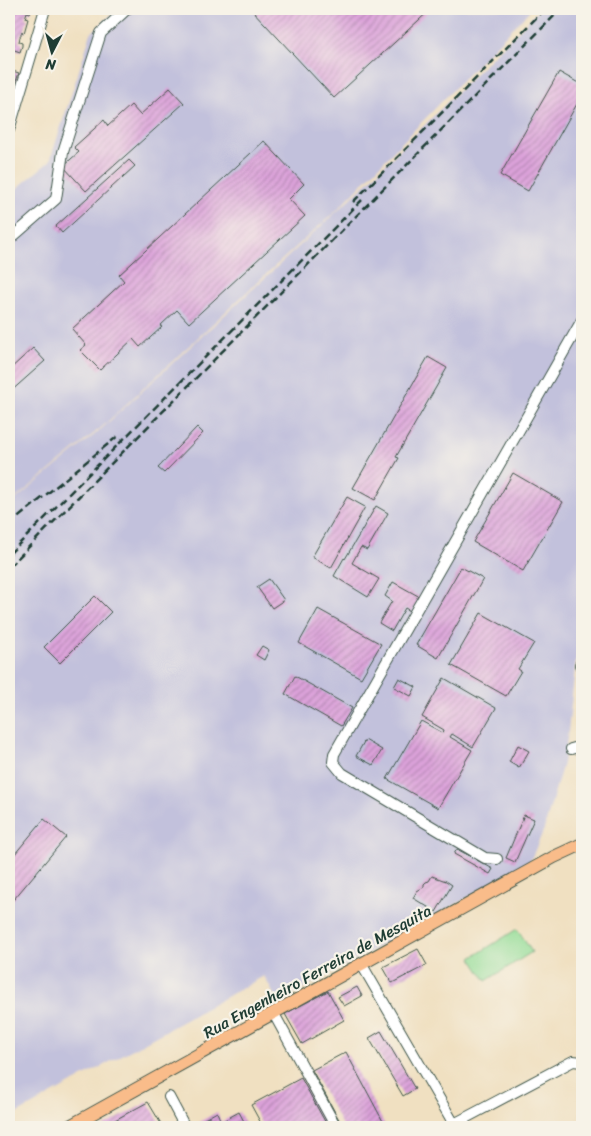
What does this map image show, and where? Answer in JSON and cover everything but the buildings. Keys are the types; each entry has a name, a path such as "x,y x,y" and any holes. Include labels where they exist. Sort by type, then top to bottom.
{"main road":[{"name":"Rua Engenheiro Ferreira de Mesquita","path":"68,1127 554,857 582,844"}],"street":[{"path":"9,130 45,9"},
{"path":"9,240 56,199 63,152 101,33 127,9"},
{"path":"497,859 485,858 342,773 333,762 334,754 582,320"},
{"path":"571,749 582,746"},
{"path":"362,965 455,1126 573,1061 582,1062"},
{"path":"274,1014 336,1127"},
{"path":"169,1097 185,1127"}],"shaded area":[{"path":"118,9 531,9 337,210 102,427 9,504 9,195 50,161 91,33"},
{"path":"540,9 582,9 582,605 563,763 544,829 529,864 278,1002 264,976 9,1118 9,505 99,431 360,190"}],"green space":[{"path":"517,929 532,952 486,981 471,958"}],"railway":[{"path":"353,202 545,9"},
{"path":"9,567 561,9"},
{"path":"9,554 362,200"},
{"path":"9,525 119,435"}]}
